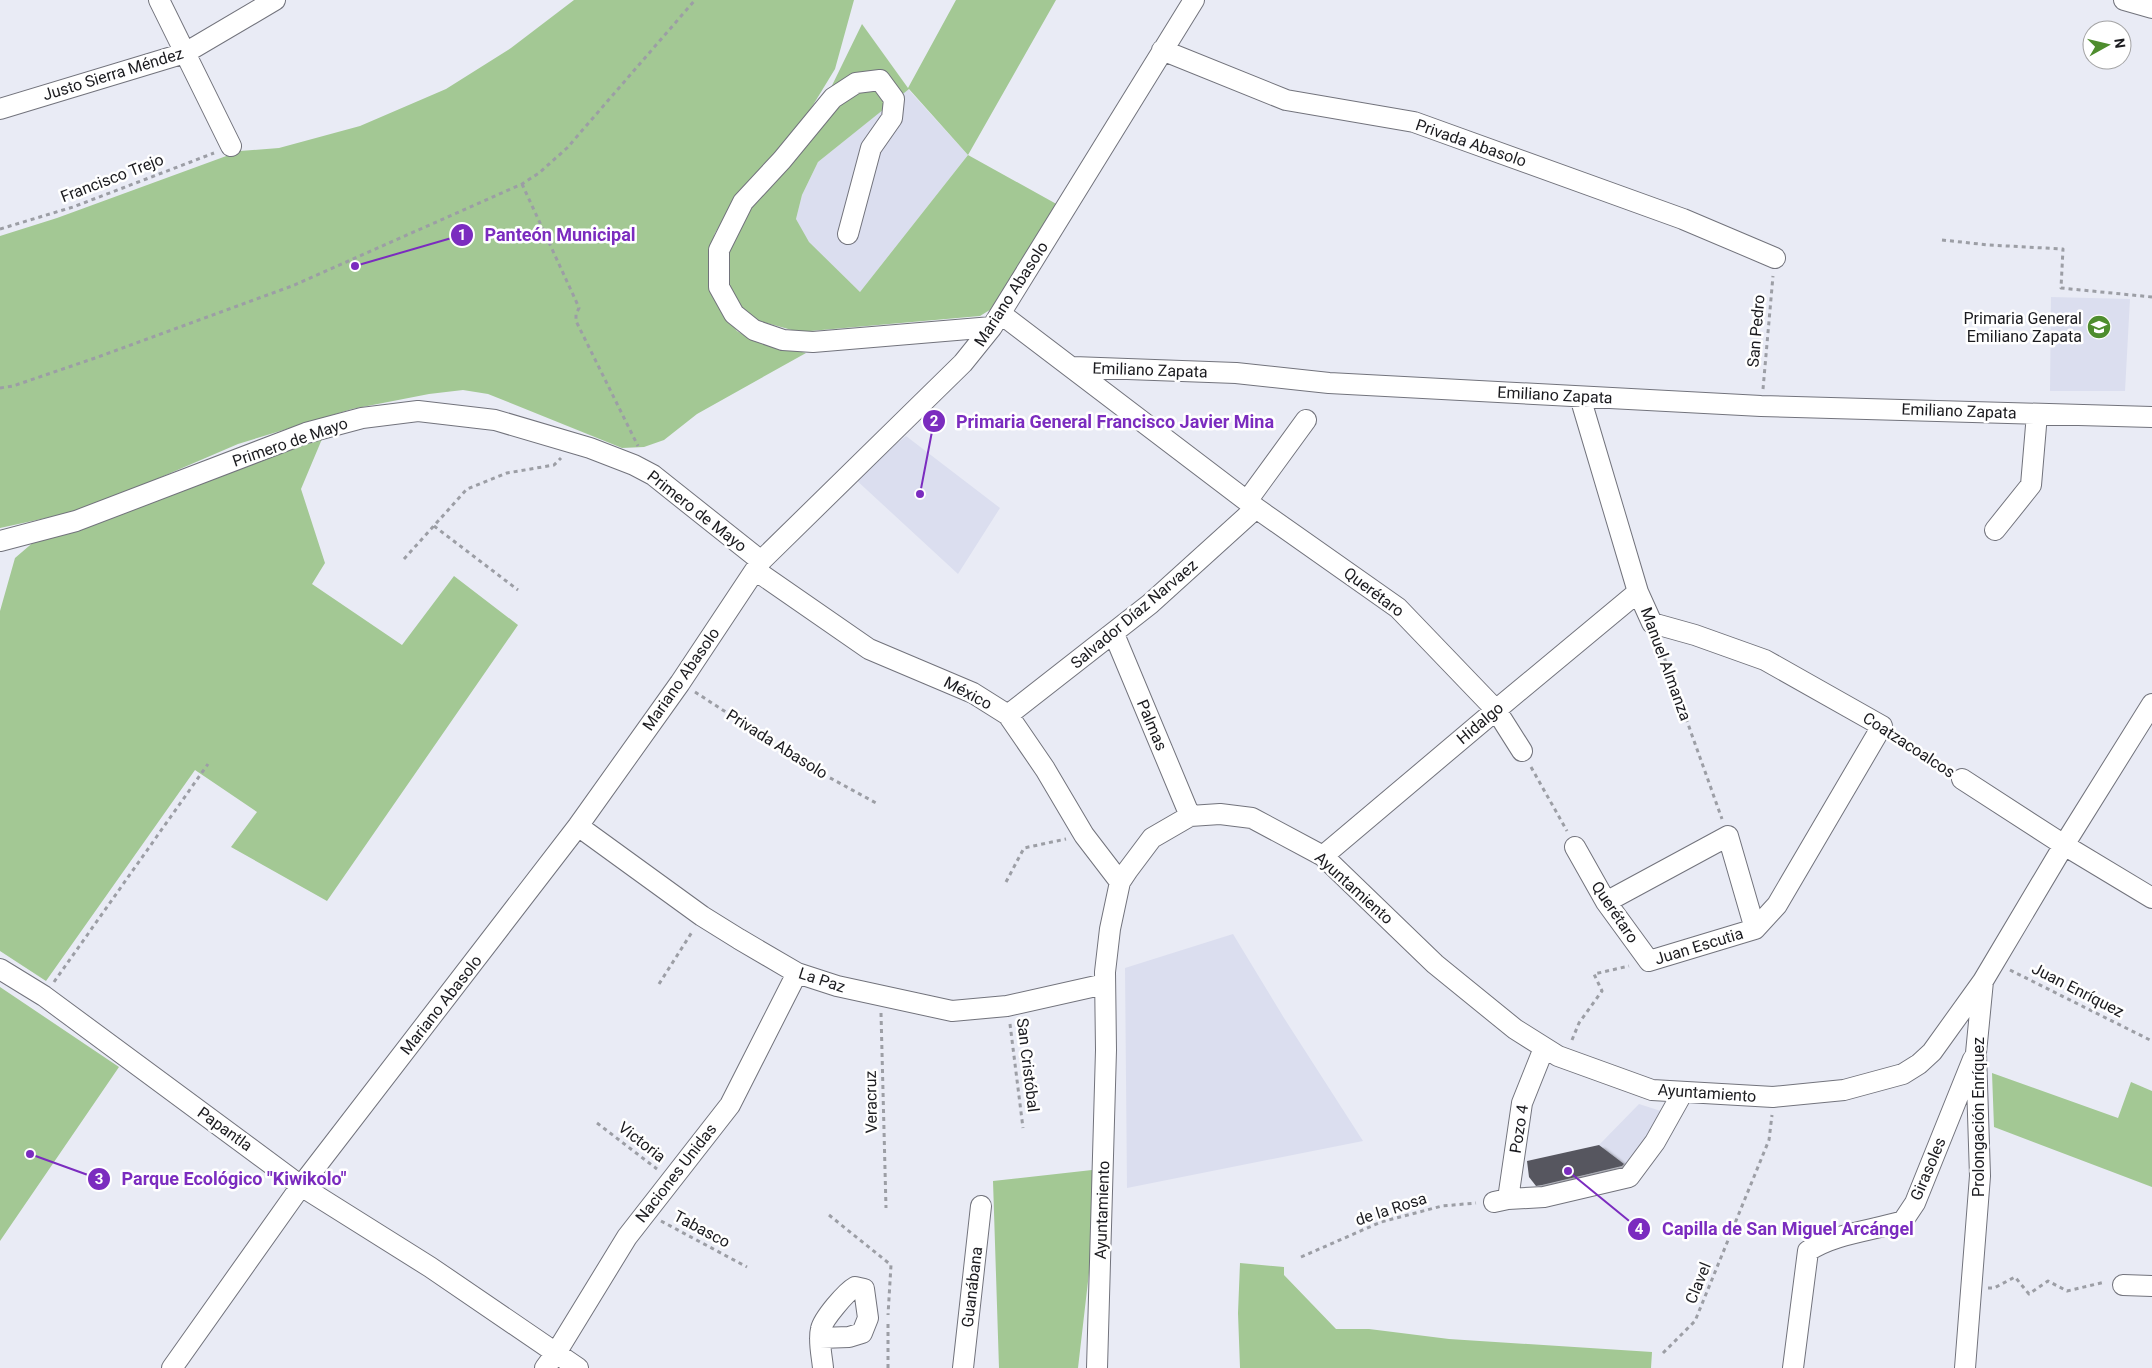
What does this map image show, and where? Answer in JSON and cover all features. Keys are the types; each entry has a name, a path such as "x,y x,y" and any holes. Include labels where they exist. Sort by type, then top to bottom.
{"street":[{"path":"159,0 231,146"},
{"name":"Justo Sierra Méndez","path":"0,109 185,53 275,0"},
{"name":"Mariano Abasolo","path":"172,1368 301,1186 578,826 680,683 758,565 963,363 997,320 1194,0"},
{"path":"2124,0 2152,8"},
{"name":"Privada Abasolo","path":"1162,50 1286,100 1414,122 1683,219 1775,258"},
{"path":"848,234 871,148 892,118 894,99 880,80 856,83 833,98 782,160 743,202 719,250 720,287 734,314 754,330 783,340 813,342 997,320"},
{"name":"Querétaro","path":"997,320 1073,367 1252,504 1398,608 1496,710 1522,751"},
{"name":"Emiliano Zapata","path":"1073,367 1236,373 1329,383 1434,387 1580,397 1761,406 2152,417"},
{"name":"Manuel Almanza","path":"1580,397 1638,592 1652,623"},
{"name":"Primero de Mayo","path":"0,541 76,521 306,433 362,418 418,410 494,420 590,448 642,469 653,475 758,565"},
{"name":"Emiliano Zapata","path":"1995,530 2031,485 2037,414"},
{"name":"Salvador Díaz Narvaez","path":"1008,715 1150,604 1252,504 1306,420"},
{"name":"México","path":"758,565 869,649 973,693 1008,715 1045,769 1084,835 1120,882"},
{"name":"Hidalgo","path":"1324,856 1638,592"},
{"name":"Coatzacoalcos","path":"1652,623 1695,635 1765,660 1882,726"},
{"name":"Palmas","path":"1114,634 1190,816"},
{"name":"Prolongación Enríquez","path":"1965,1368 1980,1176 1976,1052 1983,981 2064,844 2152,704"},
{"name":"Juan Escutia","path":"1649,961 1755,929 1777,905 1882,726"},
{"name":"Coatzacoalcos","path":"1962,779 2152,898"},
{"name":"Ayuntamiento","path":"1097,1368 1106,1059 1105,984 1110,929 1120,882 1152,838 1190,816 1220,814 1252,818 1324,856 1435,964 1515,1029 1551,1052 1652,1090 1773,1097 1844,1090 1902,1074 1919,1064 1932,1052 1983,981"},
{"name":"La Paz","path":"578,826 702,916 797,973 838,986 952,1011 1007,1006 1105,984"},
{"path":"1606,902 1728,836 1755,929"},
{"name":"Querétaro","path":"1575,847 1606,902 1649,961"},
{"name":"Papantla","path":"0,969 44,996 301,1186 430,1267 551,1361 578,1368"},
{"name":"Naciones Unidas","path":"551,1361 627,1237 730,1105 797,973"},
{"name":"Pozo 4","path":"1501,1201 1522,1103 1551,1052"},
{"name":"Girasoles","path":"1793,1368 1808,1251 1829,1240 1902,1222 1914,1204 1976,1052"},
{"path":"1501,1201 1544,1197 1629,1177 1655,1142 1683,1092"},
{"name":"Guanábana","path":"962,1368 982,1206"},
{"path":"2123,1285 2152,1286"},
{"path":"820,1338 823,1368"}],"path":[{"path":"0,388 13,386 98,357 292,286 522,184 539,173 567,148 695,0"},
{"name":"Francisco Trejo","path":"0,229 73,207 231,146"},
{"path":"522,184 579,308 576,314 576,321 645,460 642,469"},
{"path":"1942,240 2063,249 2061,288 2152,297"},
{"name":"San Pedro","path":"1761,406 1775,258"},
{"path":"404,559 468,489 507,473 554,465 564,455 590,448"},
{"path":"434,526 518,590"},
{"name":"Manuel Almanza","path":"1652,623 1728,836"},
{"name":"Privada Abasolo","path":"680,683 812,768 876,803"},
{"name":"Coatzacoalcos","path":"1882,726 1962,779"},
{"path":"1522,751 1575,847"},
{"path":"44,996 208,764"},
{"path":"1006,882 1024,848 1084,835"},
{"path":"659,984 702,916"},
{"name":"Juan Escutia","path":"1551,1052 1574,1039 1579,1023 1602,991 1594,974 1649,961"},
{"name":"Juan Enríquez","path":"1994,962 2152,1041"},
{"name":"Veracruz","path":"881,995 886,1208"},
{"name":"San Cristóbal","path":"1007,1006 1023,1128"},
{"name":"Clavel","path":"1663,1353 1696,1321 1770,1140 1773,1097"},
{"name":"Victoria","path":"597,1123 671,1180"},
{"name":"de la Rosa","path":"1301,1257 1381,1222 1442,1206 1501,1201"},
{"name":"Tabasco","path":"646,1213 747,1268"},
{"path":"829,1215 891,1265"},
{"path":"1970,1286 1994,1288 2015,1277 2029,1294 2048,1281 2067,1291 2107,1282 2123,1285"}],"shaded area":[{"path":"908,89 968,155 860,292 808,242 796,219 802,195 818,162"},
{"path":"2051,297 2130,299 2125,391 2050,391"},
{"path":"906,436 1000,508 958,574 854,478"},
{"path":"1233,934 1363,1141 1127,1188 1125,968"},
{"path":"1639,1104 1664,1112 1656,1130 1625,1165 1599,1145"}],"green space":[{"path":"574,0 854,0 835,69 807,115 735,201 715,233 708,257 711,276 724,314 737,331 754,341 806,353 697,414 664,440 644,447 622,448 488,394 463,390 429,394 352,409 238,444 145,484 69,513 0,528 0,236 57,218 240,151 279,148 360,126 446,89 511,48"},
{"path":"956,0 1056,0 968,155 1060,206 1001,303 980,316 799,332 759,321 737,307 724,284 722,256 734,224 821,108 862,24 908,88","holes":["909,89 968,155 860,292 809,242 796,219 802,195 818,162"]},
{"path":"322,439 301,489 325,563 312,584 402,645 454,576 518,625 327,901 231,847 257,812 195,770 46,981 0,951 0,611 15,558 36,540"},
{"path":"0,987 119,1067 0,1241"},
{"path":"1992,1073 2118,1118 2131,1082 2152,1091 2152,1187 1994,1127"},
{"path":"1101,1169 1078,1368 999,1368 993,1181"},
{"path":"1240,1263 1284,1267 1284,1275 1336,1329 1369,1329 1449,1339 1652,1352 1651,1368 1240,1368 1238,1313"}],"building":[{"path":"1599,1145 1624,1164 1536,1186 1529,1177 1527,1161"}],"place":[{"name":"Panteón Municipal","path":"355,266"},
{"name":"Primaria General Emiliano Zapata","path":"2099,327"},
{"name":"Primaria General Francisco Javier Mina","path":"920,494"},
{"name":"Parque Ecológico \"Kiwikolo\"","path":"30,1154"},
{"name":"Capilla de San Miguel Arcángel","path":"1568,1171"}]}
